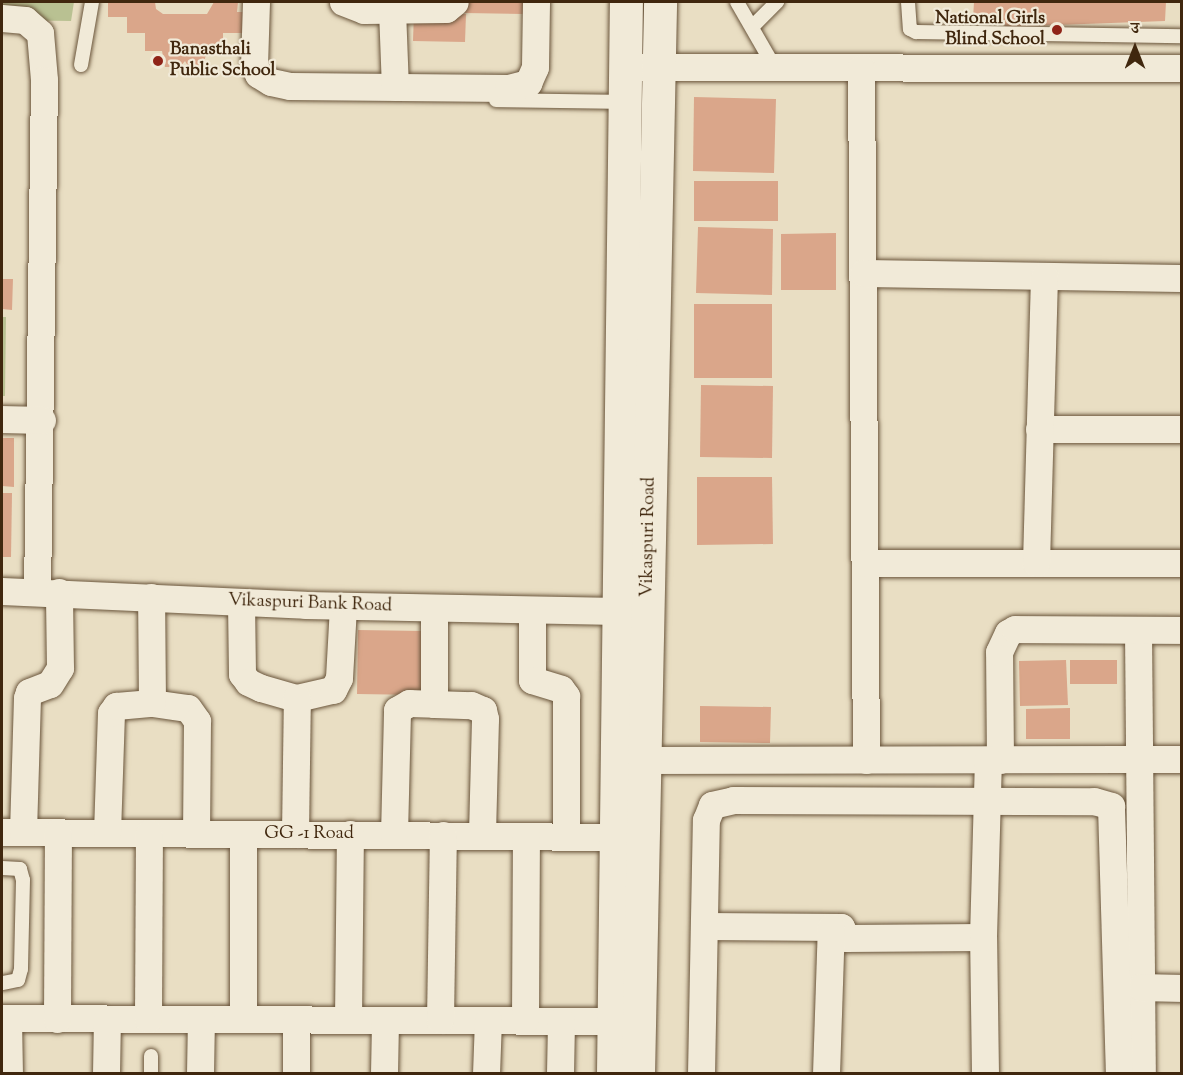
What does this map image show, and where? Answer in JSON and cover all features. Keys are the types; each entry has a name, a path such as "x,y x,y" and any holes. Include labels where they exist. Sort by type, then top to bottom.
{"street":[{"path":"256,2 254,64 258,74 290,86 508,88 528,83 535,67 536,2"},
{"path":"343,2 364,10 446,9 455,2"},
{"name":"Vikaspuri Road","path":"626,2 623,102 619,611 631,764 638,1074"},
{"name":"Vikaspuri Road","path":"613,1074 617,837 631,764 660,2"},
{"path":"392,10 395,87"},
{"path":"2,18 33,24 40,33 43,53 42,420 48,591 60,668 50,684 29,692 27,698 12,832"},
{"path":"624,67 1182,68"},
{"path":"861,68 867,759"},
{"path":"863,273 1182,278"},
{"path":"1036,563 1044,276"},
{"path":"2,419 42,420"},
{"path":"1039,429 1182,429"},
{"path":"865,563 1182,563"},
{"name":"Vikaspuri Bank Road","path":"2,591 48,591 343,606 619,611"},
{"path":"151,597 152,704"},
{"path":"242,602 242,674 248,682 261,688 297,698 333,690 339,678 343,606"},
{"path":"434,608 434,704"},
{"path":"532,610 532,680 561,689 566,696 566,836"},
{"path":"986,1074 983,937 986,801 994,759 999,652 1008,633 1016,629 1182,630"},
{"path":"1138,630 1142,1074"},
{"path":"295,834 297,698"},
{"path":"394,835 398,710 409,703 471,705 483,710 482,836"},
{"path":"107,833 111,713 116,706 152,704 188,708 197,721 196,833"},
{"path":"631,764 867,759 1182,759"},
{"path":"701,1074 706,820 712,805 733,800 1094,801 1111,806 1119,1074"},
{"name":"GG -1 Road","path":"12,832 617,837"},
{"path":"57,1018 58,832"},
{"path":"148,1019 149,833"},
{"path":"243,834 243,1019"},
{"path":"348,1020 350,834"},
{"path":"440,1020 442,835"},
{"path":"525,1020 526,836"},
{"path":"704,926 841,927 846,938 983,937"},
{"path":"826,1074 831,927"},
{"path":"1141,987 1182,988"},
{"path":"9,1074 5,1018 615,1021"},
{"path":"106,1074 107,1018"},
{"path":"200,1074 201,1019"},
{"path":"296,1020 296,1074"},
{"path":"384,1074 385,1020"},
{"path":"486,1074 488,1020"},
{"path":"560,1074 561,1021"}],"lane":[{"path":"81,65 92,2"},
{"path":"737,2 754,25 775,68"},
{"path":"754,25 777,2"},
{"path":"908,2 910,30 916,32 1182,36"},
{"path":"344,99 623,102"},
{"path":"2,868 20,869 23,880 21,969 18,980 2,984"},
{"path":"151,1056 151,1074"}],"green space":[{"path":"2,2 74,2 71,21 2,20"},
{"path":"2,317 6,317 5,396 2,396"}],"building":[{"path":"108,2 155,2 156,9 163,14 207,14 214,2 238,2 237,12 243,12 243,33 223,33 223,50 207,49 203,68 189,68 185,61 180,67 165,67 162,51 145,51 145,33 127,33 127,17 108,17"},
{"path":"466,2 524,2 523,14 465,13"},
{"path":"974,2 1166,2 1165,21 1005,27 1005,20 973,19"},
{"path":"414,12 466,14 465,42 413,41"},
{"path":"694,97 776,99 774,173 693,171"},
{"path":"694,181 778,181 778,221 694,221"},
{"path":"698,227 773,229 772,295 696,293"},
{"path":"836,233 836,290 781,290 781,234"},
{"path":"2,279 13,279 12,310 2,309"},
{"path":"694,304 772,304 772,378 694,378"},
{"path":"701,385 773,386 772,458 700,457"},
{"path":"2,438 14,438 14,487 2,486"},
{"path":"697,477 772,477 773,544 697,545"},
{"path":"2,493 12,493 11,557 2,557"},
{"path":"358,630 422,631 421,695 357,694"},
{"path":"1066,660 1068,705 1020,706 1019,661"},
{"path":"1070,660 1117,660 1117,684 1070,684"},
{"path":"700,706 771,707 770,743 700,742"},
{"path":"1070,708 1070,739 1026,739 1026,709"}],"place":[{"name":"National Girls Blind School","path":"1057,30"},
{"name":"Banasthali Public School","path":"158,61"}]}
